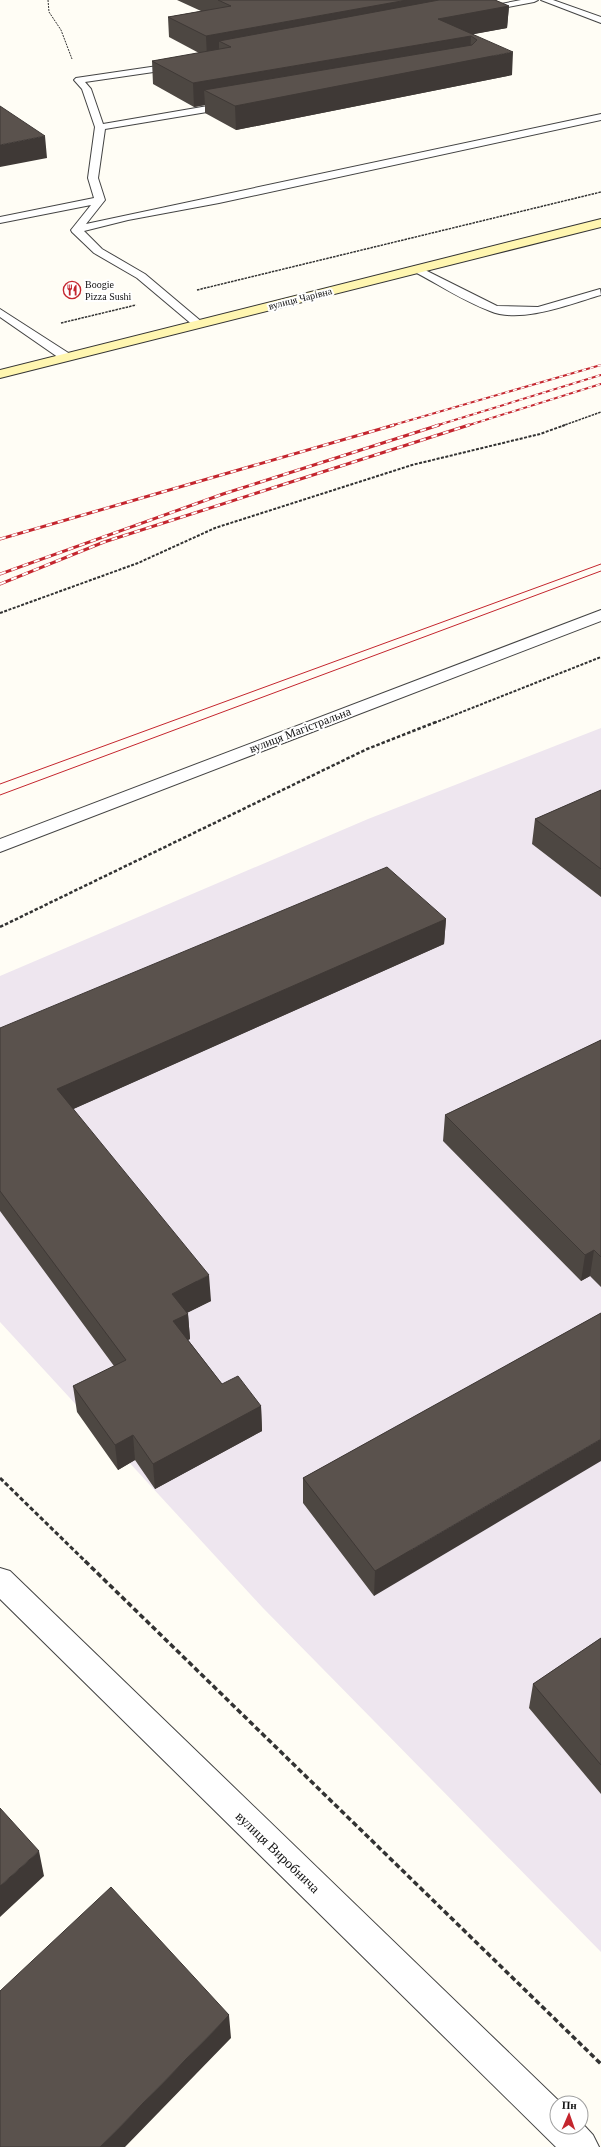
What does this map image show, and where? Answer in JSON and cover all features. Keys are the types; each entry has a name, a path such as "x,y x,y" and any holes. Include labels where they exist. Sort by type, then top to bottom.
{"main road":[{"name":"вулиця Чарівна","path":"0,374 601,223"}],"street":[{"name":"вулиця Магістральна","path":"0,846 601,615"},
{"name":"вулиця Виробнича","path":"0,1580 549,2115"},
{"path":"569,2135 581,2147"}],"lane":[{"path":"471,12 534,0"},
{"path":"545,0 601,20"},
{"path":"100,200 93,178 100,127 86,89 79,80 190,64"},
{"path":"100,127 242,103"},
{"path":"76,230 128,217 219,200 601,117"},
{"path":"76,230 100,200"},
{"path":"0,220 100,200"},
{"path":"76,230 98,251 141,276 198,324"},
{"path":"417,269 494,309 516,311 539,310 600,292"},
{"path":"0,312 29,330 66,357"}],"path":[{"path":"48,0 49,12 61,30 79,80"},
{"path":"29,330 601,192"},
{"path":"0,613 138,562 215,528 412,465 540,434 601,412"},
{"path":"0,927 367,749 601,657"},
{"path":"0,1478 601,2064"}],"shaded area":[{"path":"601,728 601,1952 263,1608 0,1322 0,976 368,819"}],"building":[{"path":"218,0 407,0 206,36 168,17 231,6"},
{"path":"439,0 495,0 509,6 438,19 513,52 235,106 204,90 472,45 477,40 471,36 193,83 152,61 231,47 219,41"},
{"path":"0,106 45,136 0,145"},
{"path":"601,790 601,869 535,819"},
{"path":"387,867 446,919 57,1089 209,1275 172,1294 188,1314 173,1321 222,1384 238,1376 261,1406 153,1464 133,1435 115,1445 73,1386 126,1360 0,1191 0,1028"},
{"path":"601,1040 601,1257 594,1250 585,1255 445,1115"},
{"path":"601,1313 601,1439 375,1571 303,1478"},
{"path":"601,1638 601,1765 533,1684"},
{"path":"0,1808 39,1851 0,1886"},
{"path":"111,1887 229,2015 100,2147 0,2147 0,1991"}],"tram line":[{"path":"0,784 601,564"},
{"path":"0,795 601,571"}],"railway":[{"path":"390,426 601,365"},
{"path":"435,426 601,375"},
{"path":"466,426 601,384"},
{"path":"0,539 394,425"},
{"path":"0,574 223,494 439,425"},
{"path":"0,584 104,542 469,425"}],"place":[{"name":"Boogie Pizza Sushi","path":"72,290"}]}
